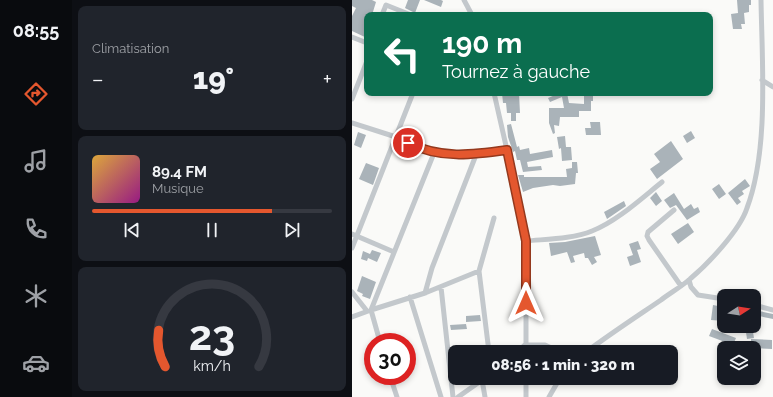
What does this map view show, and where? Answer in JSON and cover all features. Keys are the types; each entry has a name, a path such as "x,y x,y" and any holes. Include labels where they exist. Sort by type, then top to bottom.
{"street":[{"path":"464,0 470,12"},
{"path":"596,345 689,280 708,263 734,230 747,210 753,189 760,150 762,80 761,0"},
{"path":"383,12 386,2 405,12"},
{"path":"352,37 364,42"},
{"path":"352,99 364,69"},
{"path":"762,80 773,87"},
{"path":"352,248 354,235 396,138 412,96"},
{"path":"495,96 526,241 525,345"},
{"path":"352,123 434,153 476,155 507,150"},
{"path":"369,310 434,153"},
{"path":"424,293 432,268 476,155"},
{"path":"526,241 572,236 591,232 604,226 662,182"},
{"path":"674,210 648,232 647,236 681,286"},
{"path":"489,345 480,272 494,218"},
{"path":"354,235 394,252"},
{"path":"352,317 369,310 424,293 480,272"},
{"path":"689,280 691,287 698,295 717,298"},
{"path":"441,286 453,397"},
{"path":"352,292 369,310 377,333"},
{"path":"410,297 441,397"},
{"path":"761,307 773,310"},
{"path":"393,385 397,397"},
{"path":"458,397 475,385"},
{"path":"484,385 485,397"},
{"path":"526,385 526,397"},
{"path":"549,397 556,385"}],"building":[{"path":"352,0 372,0 376,2 373,12 364,12 364,37 352,31 352,16 356,8 352,6"},
{"path":"408,0 420,0 415,12 405,8"},
{"path":"424,0 441,0 443,1 441,7"},
{"path":"737,0 751,0 749,12 744,13 745,24 741,24 742,29 733,29 731,14 738,13"},
{"path":"502,96 519,96 520,113 516,113 516,121 511,121 511,113 507,113 506,103 503,103"},
{"path":"553,96 568,96 569,103 584,104 584,96 593,96 593,101 591,101 591,111 579,111 579,117 560,117 559,126 554,125 555,133 553,134 549,123 549,108 564,108 562,97 550,102 548,98"},
{"path":"590,122 600,122 601,135 586,135 585,128 591,128"},
{"path":"511,124 517,147 519,146 520,150 529,148 530,154 552,150 553,157 527,162 528,167 541,166 542,170 523,172 520,160 517,160 515,151 513,152 508,137 507,125"},
{"path":"691,131 695,138 687,143 683,136"},
{"path":"358,132 366,135 361,148 354,145"},
{"path":"565,136 566,147 571,147 572,160 562,161 561,148 559,149 557,137"},
{"path":"671,141 683,159 657,179 650,169 660,162 654,154"},
{"path":"572,162 577,162 578,173 576,173 575,184 533,188 523,192 518,175 524,175 524,177 567,177 566,169 572,168"},
{"path":"366,163 379,168 373,185 359,179"},
{"path":"745,179 750,186 742,191 744,194 738,198 741,202 737,205 728,193"},
{"path":"719,184 726,194 719,199 712,189"},
{"path":"656,192 662,201 656,206 650,198"},
{"path":"674,193 684,209 691,204 694,209 698,207 700,212 687,220 676,205 670,208 664,200"},
{"path":"624,201 626,206 607,219 604,212"},
{"path":"688,223 694,232 678,244 671,234"},
{"path":"595,236 601,255 594,257 597,262 592,265 588,258 585,258 584,253 573,256 575,262 571,263 567,252 551,256 549,243 565,242"},
{"path":"638,241 641,249 637,250 641,262 630,266 627,257 633,255 629,244"},
{"path":"372,250 381,253 377,262 368,258 367,261 361,259 363,251 370,254"},
{"path":"362,276 376,282 370,299 362,296 363,294 357,291"},
{"path":"713,305 717,306 717,320 711,320"},
{"path":"761,311 773,314 773,319 761,316"},
{"path":"480,315 481,321 466,322 466,316"},
{"path":"466,324 467,329 451,330 450,325"},
{"path":"712,329 717,331 717,333 723,333 736,338 735,341 722,341 709,336"},
{"path":"746,333 753,333 754,338 747,339"},
{"path":"751,339 772,340 772,349 761,348 761,341 751,341"}],"route":[{"path":"408,143 434,153 452,155 476,155 507,150 526,241 526,303"}]}
